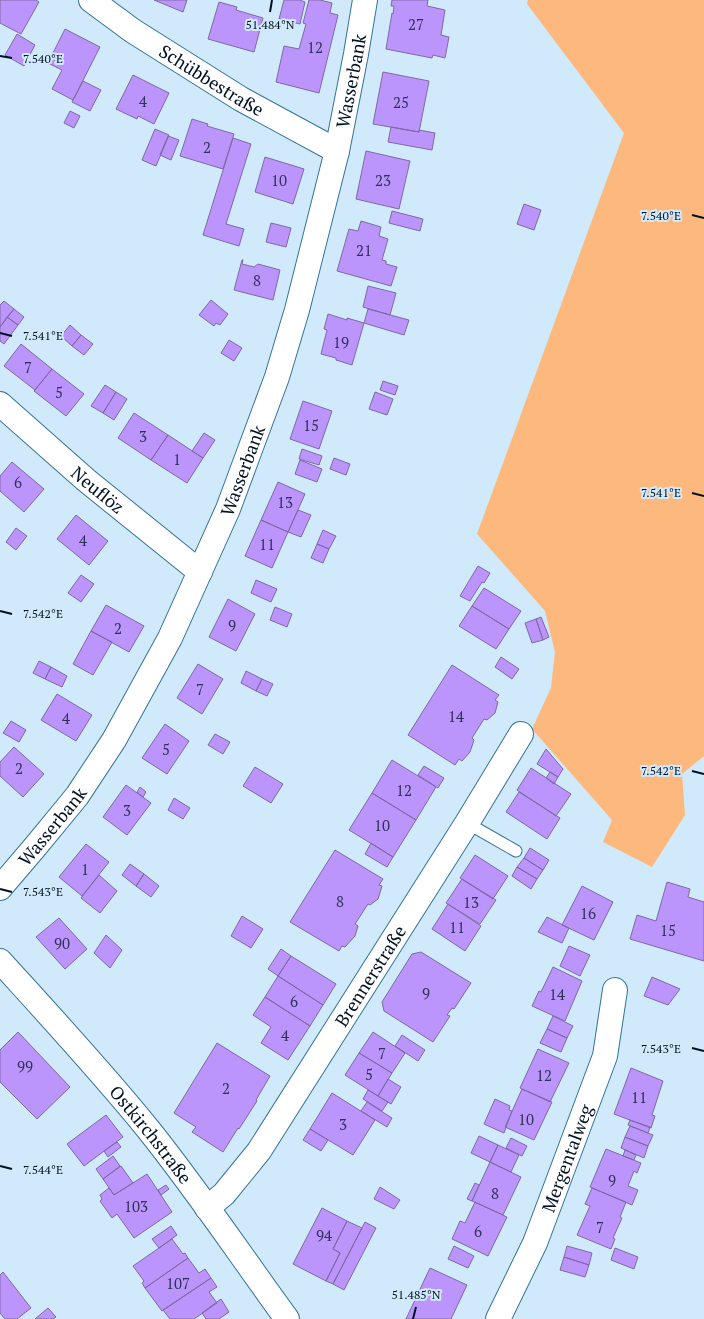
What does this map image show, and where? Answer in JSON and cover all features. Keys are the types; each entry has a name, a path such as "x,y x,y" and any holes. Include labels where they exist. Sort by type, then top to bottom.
{"street":[{"name":"Schübbestraße","path":"91,0 133,31 242,99 337,151"},
{"name":"Wasserbank","path":"0,888 77,796 114,740 170,638 228,509 277,377 297,310 337,151 365,0"},
{"name":"Neuflöz","path":"0,404 86,480 200,572"},
{"name":"Brennerstraße","path":"207,1208 224,1194 259,1151 467,823 521,734"},
{"name":"Ostkirchstraße","path":"0,961 104,1076 149,1130 287,1319"},
{"name":"Mergentalweg","path":"498,1319 535,1243 605,1056 615,990"}],"lane":[{"path":"467,823 516,851"}],"shaded area":[{"path":"528,0 704,0 704,756 682,774 685,815 652,867 603,842 612,820 532,729 551,688 555,652 545,611 477,534 624,133 527,4"}],"building":[{"path":"0,0 36,0 39,2 21,34 0,23"},
{"path":"154,0 187,0 183,12"},
{"path":"284,0 300,0 305,2 300,24 279,19"},
{"path":"309,0 332,3 330,13 338,15 319,93 276,82 284,46 299,49 306,24 303,23"},
{"path":"392,0 428,0 427,6 445,10 441,35 449,37 445,58 433,55 432,58 386,49 394,6 391,6"},
{"path":"219,2 237,7 236,10 263,18 254,52 208,39"},
{"path":"65,29 100,47 73,100 52,89 62,70 48,63"},
{"path":"17,34 35,45 24,66 5,55"},
{"path":"383,72 429,81 419,132 373,124"},
{"path":"133,75 169,93 154,124 138,116 137,119 116,109"},
{"path":"83,81 101,90 90,111 72,102"},
{"path":"70,111 80,116 74,128 64,123"},
{"path":"192,119 208,124 207,126 234,134 223,169 180,156"},
{"path":"391,127 435,133 432,150 388,142"},
{"path":"155,129 169,135 156,166 142,160"},
{"path":"168,136 179,140 171,160 160,155"},
{"path":"233,138 251,144 226,224 244,229 239,246 203,235"},
{"path":"366,151 410,161 399,209 356,199"},
{"path":"265,157 304,169 293,204 255,192"},
{"path":"524,204 541,210 534,230 517,224"},
{"path":"392,211 423,219 420,231 389,223"},
{"path":"361,221 381,227 379,236 388,239 382,260 386,261 386,264 397,267 391,286 337,271 349,229 358,231"},
{"path":"271,223 291,228 286,247 266,242"},
{"path":"242,260 242,264 254,267 258,264 280,270 273,300 234,290"},
{"path":"368,286 396,293 390,315 363,307"},
{"path":"211,300 228,314 220,325 216,323 214,326 199,315"},
{"path":"4,301 14,309 0,327 0,305"},
{"path":"14,309 24,317 18,325 7,317"},
{"path":"368,309 409,320 404,335 364,323"},
{"path":"328,314 364,323 352,365 321,354 327,330 324,329"},
{"path":"7,317 18,325 4,344 0,341 0,327"},
{"path":"70,325 81,335 72,346 61,336"},
{"path":"81,335 93,344 84,355 72,346"},
{"path":"229,340 242,348 234,361 221,353"},
{"path":"21,344 52,369 35,390 4,366"},
{"path":"52,369 84,394 66,416 34,391"},
{"path":"383,381 398,386 395,395 380,390"},
{"path":"105,385 116,392 103,413 91,406"},
{"path":"116,392 127,399 114,420 103,413"},
{"path":"375,392 393,399 387,415 369,409"},
{"path":"303,401 332,411 319,449 290,439"},
{"path":"134,413 168,435 151,460 118,438"},
{"path":"204,433 215,440 203,458 192,451"},
{"path":"168,435 203,458 187,483 151,460"},
{"path":"302,449 322,456 319,465 299,459"},
{"path":"334,458 350,464 346,475 330,469"},
{"path":"300,460 322,469 317,482 295,474"},
{"path":"12,462 44,489 24,512 0,491 0,476"},
{"path":"278,482 305,494 288,532 261,520"},
{"path":"298,510 311,515 301,537 288,532"},
{"path":"76,515 108,541 89,565 57,539"},
{"path":"261,520 288,532 272,568 245,556"},
{"path":"16,528 27,536 16,550 6,542"},
{"path":"323,530 336,536 329,549 317,544"},
{"path":"317,544 329,549 323,563 311,558"},
{"path":"478,566 490,573 470,601 460,596"},
{"path":"81,575 94,584 81,602 68,593"},
{"path":"256,580 277,589 271,602 251,593"},
{"path":"484,588 521,611 509,629 472,606"},
{"path":"228,599 255,614 236,651 209,637"},
{"path":"106,605 144,626 129,652 91,631"},
{"path":"472,606 509,629 496,649 459,626"},
{"path":"275,607 292,614 287,627 270,620"},
{"path":"541,617 549,637 543,640 536,619"},
{"path":"536,619 543,640 532,643 525,623"},
{"path":"91,631 112,642 93,675 73,664"},
{"path":"501,657 519,669 512,679 495,667"},
{"path":"39,661 51,667 45,679 33,673"},
{"path":"198,664 223,679 202,714 177,698"},
{"path":"452,665 499,695 495,700 498,702 495,713 487,720 484,719 472,738 474,740 470,752 462,761 459,759 455,765 408,735"},
{"path":"51,667 67,676 62,687 45,679"},
{"path":"246,671 262,679 256,691 241,683"},
{"path":"262,679 273,684 267,696 256,691"},
{"path":"57,694 92,715 76,741 41,720"},
{"path":"11,721 26,730 19,742 3,733"},
{"path":"165,724 189,741 167,774 142,758"},
{"path":"215,734 230,742 223,754 208,745"},
{"path":"14,747 44,774 23,797 0,776 0,762"},
{"path":"546,749 563,769 558,777 537,764"},
{"path":"392,760 436,787 416,820 372,793"},
{"path":"424,766 444,778 438,788 418,775"},
{"path":"255,767 283,784 271,803 243,786"},
{"path":"531,768 571,794 556,816 517,790"},
{"path":"550,772 558,777 554,784 546,778"},
{"path":"126,785 151,803 127,835 103,817"},
{"path":"140,787 146,792 143,797 137,792"},
{"path":"519,792 560,818 547,839 506,812"},
{"path":"372,793 416,820 393,857 349,830"},
{"path":"174,798 190,808 183,819 168,810"},
{"path":"371,843 393,857 387,867 365,854"},
{"path":"86,844 109,862 82,896 59,877"},
{"path":"530,848 549,860 543,870 524,858"},
{"path":"335,850 383,879 379,885 382,886 378,899 370,905 368,904 355,924 358,926 355,936 345,947 342,946 339,951 290,922"},
{"path":"475,855 508,876 493,899 460,878"},
{"path":"524,858 543,870 537,879 517,867"},
{"path":"130,864 144,874 136,886 122,875"},
{"path":"517,867 537,879 531,889 512,876"},
{"path":"144,874 159,886 151,897 136,886"},
{"path":"99,875 117,891 100,913 81,898"},
{"path":"462,879 496,900 480,924 446,903"},
{"path":"667,882 690,889 688,897 704,902 704,961 630,939 637,915 656,921"},
{"path":"582,886 613,902 594,940 562,925"},
{"path":"448,904 481,926 465,951 432,929"},
{"path":"242,916 263,929 251,948 231,936"},
{"path":"547,917 569,928 562,943 538,932"},
{"path":"59,918 87,949 65,969 36,937"},
{"path":"106,935 122,950 110,968 94,953"},
{"path":"569,946 590,955 580,976 560,966"},
{"path":"281,949 291,956 278,976 268,969"},
{"path":"421,952 471,983 454,1009 452,1008 447,1015 450,1016 433,1042 384,1011 382,1002 412,954"},
{"path":"291,956 336,984 323,1005 278,976"},
{"path":"553,967 582,981 565,1021 532,1006"},
{"path":"278,976 323,1005 310,1026 265,997"},
{"path":"652,977 680,989 668,1005 644,996"},
{"path":"265,997 310,1026 288,1060 261,1043 271,1027 253,1015"},
{"path":"553,1016 573,1026 567,1038 547,1029"},
{"path":"547,1029 567,1038 561,1052 540,1043"},
{"path":"18,1032 70,1087 37,1119 0,1082 0,1050"},
{"path":"373,1032 405,1053 392,1073 359,1053"},
{"path":"402,1035 425,1050 418,1061 395,1046"},
{"path":"217,1043 270,1076 257,1101 223,1152 192,1132 196,1127 174,1113"},
{"path":"538,1049 569,1063 550,1102 520,1088"},
{"path":"359,1053 392,1073 378,1096 345,1075"},
{"path":"631,1068 663,1081 652,1115 655,1116 651,1128 614,1114"},
{"path":"388,1079 401,1087 391,1104 378,1096"},
{"path":"522,1089 552,1102 534,1140 505,1127"},
{"path":"368,1090 388,1102 382,1111 363,1099"},
{"path":"332,1093 375,1120 353,1155 310,1129"},
{"path":"495,1099 510,1106 509,1110 512,1111 504,1133 484,1124"},
{"path":"367,1102 392,1118 387,1127 361,1111"},
{"path":"106,1115 123,1137 84,1166 67,1144"},
{"path":"630,1120 650,1127 648,1133 628,1125"},
{"path":"630,1126 653,1135 648,1146 625,1137"},
{"path":"310,1129 328,1140 321,1151 303,1140"},
{"path":"479,1136 498,1145 490,1162 471,1153"},
{"path":"625,1137 648,1146 644,1158 621,1148"},
{"path":"511,1138 527,1146 522,1156 506,1148"},
{"path":"117,1142 121,1147 108,1157 104,1151"},
{"path":"498,1145 519,1155 511,1172 490,1162"},
{"path":"606,1149 641,1163 637,1173 634,1171 628,1186 638,1190 632,1205 590,1187"},
{"path":"625,1150 636,1155 634,1160 623,1156"},
{"path":"113,1156 120,1166 103,1179 96,1169"},
{"path":"490,1162 521,1177 503,1215 472,1201"},
{"path":"121,1166 133,1183 114,1195 103,1179"},
{"path":"147,1174 172,1212 134,1238 117,1214 112,1218 100,1201 102,1199 100,1195 109,1188 114,1195"},
{"path":"475,1183 479,1185 472,1201 467,1199"},
{"path":"166,1185 169,1189 161,1195 158,1190"},
{"path":"380,1187 400,1200 394,1209 374,1199"},
{"path":"592,1188 626,1202 611,1249 577,1235 590,1206 585,1204"},
{"path":"475,1202 507,1217 488,1256 452,1239 460,1221 465,1223"},
{"path":"322,1208 347,1221 333,1249 340,1253 326,1281 293,1264"},
{"path":"347,1221 362,1228 333,1284 326,1281 340,1253 333,1249"},
{"path":"365,1222 376,1228 344,1290 333,1284"},
{"path":"171,1226 177,1235 159,1248 152,1239"},
{"path":"172,1239 188,1258 145,1288 142,1283 144,1281 133,1266"},
{"path":"454,1246 474,1256 468,1268 448,1259"},
{"path":"567,1246 592,1253 589,1265 564,1257"},
{"path":"615,1248 638,1257 634,1269 611,1260"},
{"path":"564,1257 589,1265 585,1277 560,1270"},
{"path":"188,1258 199,1273 205,1269 211,1278 162,1311 145,1288"},
{"path":"430,1268 467,1285 451,1319 406,1319"},
{"path":"3,1272 31,1308 17,1319 5,1319 0,1313 0,1275"},
{"path":"211,1278 217,1287 209,1292 217,1303 194,1319 170,1319 163,1310"},
{"path":"221,1299 229,1312 219,1319 206,1319 202,1313"},
{"path":"48,1308 56,1317 53,1319 35,1319"}]}
